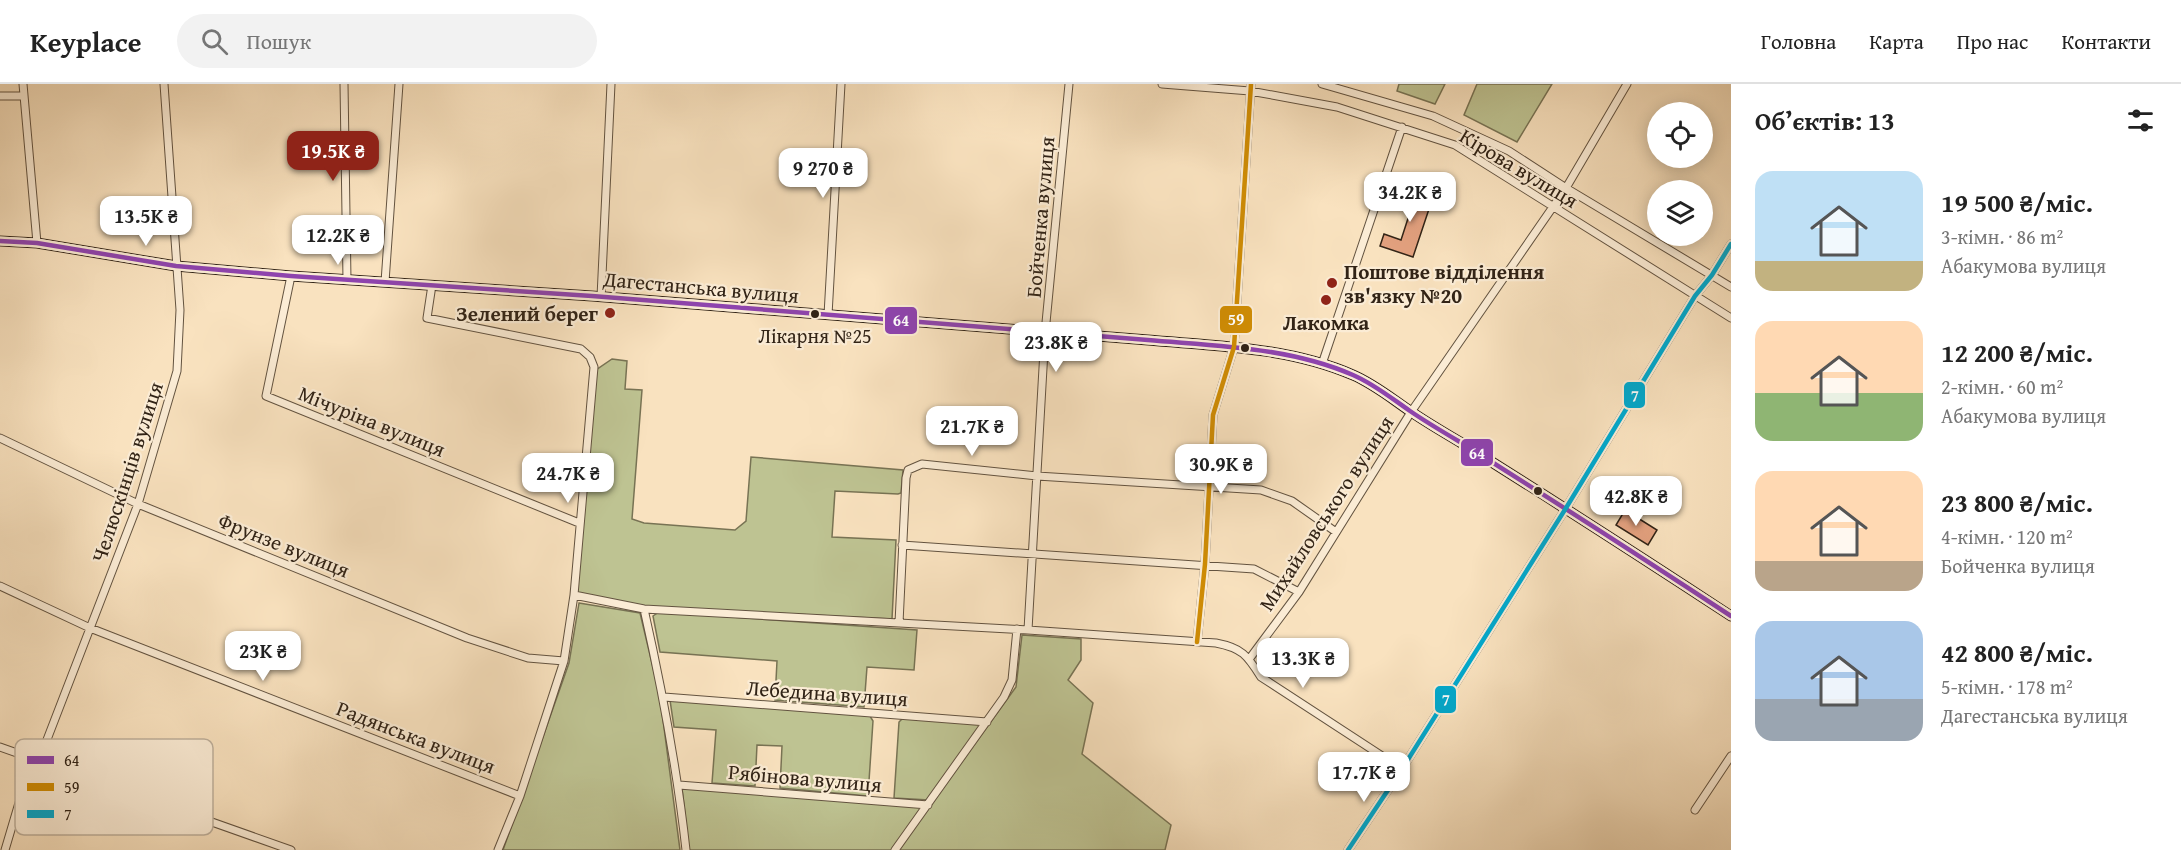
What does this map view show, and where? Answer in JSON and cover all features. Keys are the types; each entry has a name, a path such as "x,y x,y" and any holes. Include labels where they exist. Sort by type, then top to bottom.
{"street":[{"path":"23,84 37,243"},
{"name":"Челюскінців вулиця","path":"47,739 138,504 177,371 180,310 164,84"},
{"path":"344,84 347,280"},
{"path":"385,282 399,84"},
{"path":"601,297 611,84"},
{"path":"828,315 841,84"},
{"name":"Бойченка вулиця","path":"1028,630 1045,333 1069,84"},
{"name":"Кірова вулиця","path":"1162,84 1251,88 1337,107 1455,145 1731,318"},
{"name":"Кірова вулиця","path":"1322,84 1395,104 1464,129 1509,151 1731,287"},
{"name":"Михайловського вулиця","path":"1250,658 1299,592 1411,412 1566,188 1628,84"},
{"path":"1197,642 1205,564 1213,415 1234,347 1251,88"},
{"path":"0,96 24,96"},
{"path":"1322,364 1402,127"},
{"name":"Дагестанська вулиця","path":"0,241 37,243 176,266 601,297 1264,351 1322,364 1353,374 1375,386 1411,412 1566,508 1731,616"},
{"path":"1348,850 1402,769 1566,508 1695,296 1712,275 1731,244"},
{"name":"Мічуріна вулиця","path":"291,276 266,396 579,523"},
{"path":"432,285 427,318 581,349 590,357 594,367 574,596 564,661 520,796 498,850"},
{"name":"Фрунзе вулиця","path":"0,438 138,504 467,638 528,658 564,661"},
{"path":"899,623 906,478 908,470 922,464 1037,476 1261,490 1292,501 1336,532"},
{"path":"902,545 1254,569 1299,592"},
{"name":"Радянська вулиця","path":"0,586 90,628 520,796"},
{"path":"574,596 644,609 1017,629 1231,646 1250,658 1261,677 1402,769"},
{"path":"644,609 664,696 679,785 686,850"},
{"path":"895,850 1004,697 1012,680 1017,629"},
{"name":"Лебедина вулиця","path":"664,696 987,722"},
{"path":"0,747 15,752"},
{"path":"1695,810 1731,756"},
{"name":"Рябінова вулиця","path":"679,785 928,805"},
{"name":"Челюскінців вулиця","path":"5,850 15,816"},
{"path":"213,822 291,850"}],"green space":[{"path":"1399,84 1445,84 1435,104 1397,91"},
{"path":"1477,84 1552,84 1517,142 1464,115"},
{"path":"612,359 627,361 625,389 642,390 632,519 644,523 735,530 746,521 751,457 903,470 901,493 898,494 835,491 832,537 896,540 892,619 648,607 577,593 596,370"},
{"path":"579,603 640,613 660,697 680,850 503,850 569,663"},
{"path":"659,612 917,630 914,670 867,667 864,707 775,700 777,661 660,652 653,616"},
{"path":"1022,635 1081,639 1081,660 1068,680 1093,703 1082,754 1171,825 1165,850 898,850 1016,687"},
{"path":"670,700 870,716 873,721 868,796 780,788 782,746 757,745 755,786 712,783 716,730 674,727"},
{"path":"903,718 982,724 929,800 894,798 899,722"},
{"path":"682,788 924,807 892,850 689,850"}],"building":[{"path":"1400,186 1433,197 1413,257 1380,246 1384,234 1401,240 1413,203 1396,198"},
{"path":"1625,510 1657,530 1648,545 1616,525"}],"transit line":[{"name":"59","path":"1197,642 1205,564 1213,415 1234,347 1251,84"},
{"name":"64","path":"0,241 37,243 176,266 592,296 1200,344 1278,353 1329,366 1368,383 1731,616"},
{"name":"7","path":"1348,850 1402,769 1566,508 1695,296 1712,275 1731,244"}],"place":[{"name":"Поштове відділення зв'язку №20","path":"1332,283"},
{"name":"Лакомка","path":"1326,300"},
{"name":"Зелений берег","path":"610,313"},
{"name":"Лікарня №25","path":"815,314"}]}
